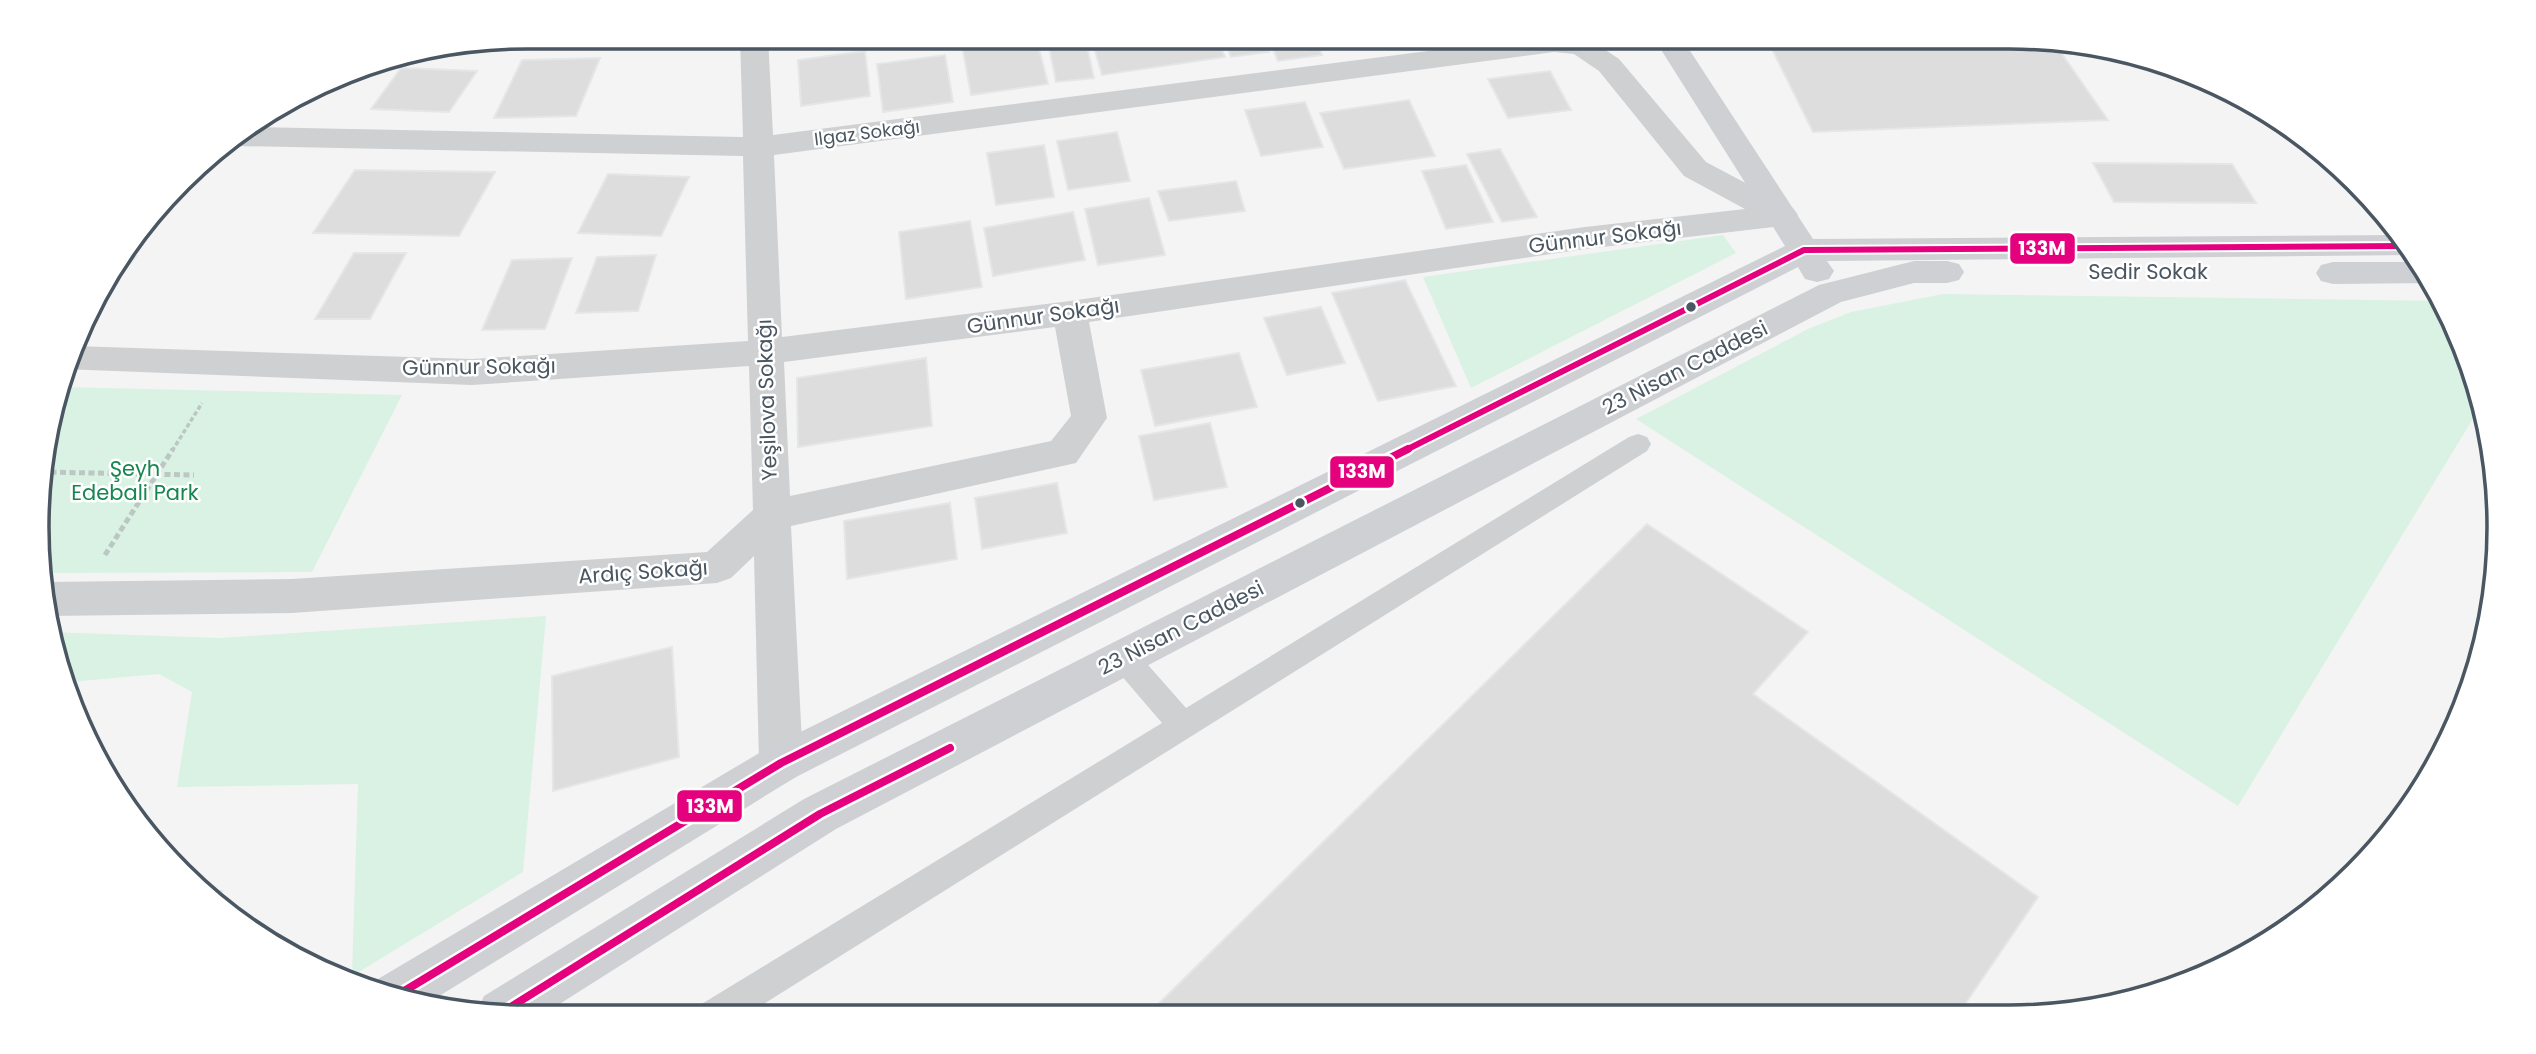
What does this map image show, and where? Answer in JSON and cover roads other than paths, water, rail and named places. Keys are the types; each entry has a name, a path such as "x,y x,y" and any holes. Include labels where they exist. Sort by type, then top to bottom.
{"street":[{"name":"Yeşilova Sokağı","path":"754,49 781,763"},
{"name":"Ilgaz Sokağı","path":"252,136 758,147 1454,49"},
{"name":"Ilgaz Sokağı","path":"1585,49 1609,65 1695,169 1782,215"},
{"path":"1675,49 1831,293"},
{"name":"Günnur Sokağı","path":"80,358 472,372 765,352 1070,313 1585,238 1782,215"},
{"path":"406,990 781,763 1804,250 2395,246"},
{"name":"Sedir Sokak","path":"1831,293 1914,272 2414,273"},
{"name":"23 Nisan Caddesi","path":"514,1005 820,814 1831,293"},
{"path":"772,515 1063,453 1089,418 1070,313"},
{"name":"Ardıç Sokağı","path":"62,598 292,596 717,567 772,515"}],"lane":[{"path":"731,1005 1639,444"},
{"path":"1124,658 1182,725"}],"park label":[{"name":"Şeyh Edebali Park","path":"135,481"}]}
